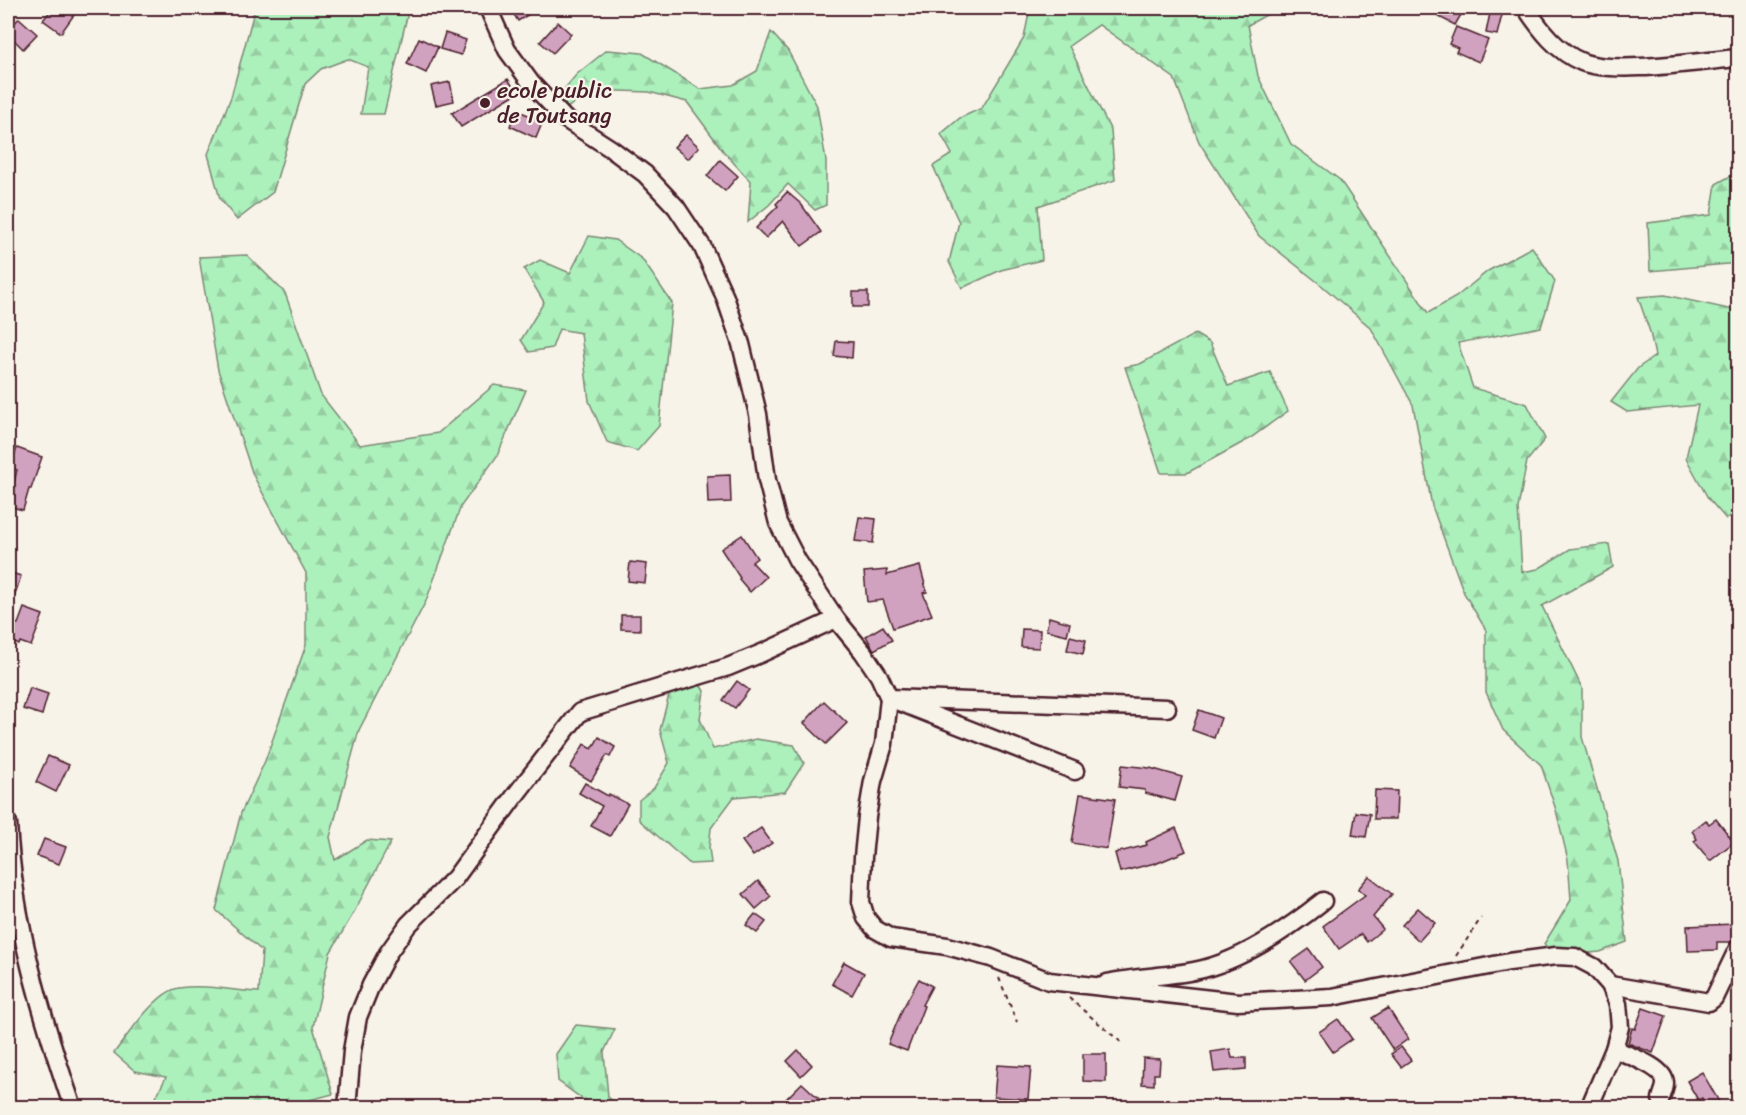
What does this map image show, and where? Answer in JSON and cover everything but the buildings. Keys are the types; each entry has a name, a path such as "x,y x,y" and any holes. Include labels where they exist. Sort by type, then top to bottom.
{"street":[{"path":"488,8 507,50 531,83 565,119 645,174 676,207 702,246 725,297 741,344 758,414 766,480 778,523 797,560 836,619 863,652 879,676 889,698 884,744 873,781 867,817 861,888 861,902 866,918 875,928 891,938 947,946 991,958 1049,981 1227,1002 1286,1001 1332,997 1445,973 1557,956 1575,957 1594,967 1610,985 1618,1004 1620,1027 1614,1049 1589,1107"},
{"path":"1527,8 1537,24 1557,47 1582,62 1608,68 1738,58"},
{"path":"347,1107 352,1051 358,1017 371,985 388,953 408,926 455,878 580,712 728,667 836,619"},
{"path":"889,698 1167,708"},
{"path":"889,698 1075,771"},
{"path":"8,823 10,862 25,950 38,1003 73,1107"},
{"path":"1091,987 1143,976 1203,969 1239,956 1269,939 1323,901"},
{"path":"1610,985 1709,1002 1714,998 1738,948"},
{"path":"1614,1049 1656,1069 1664,1077 1665,1085 1660,1099"}],"path":[{"path":"1445,973 1481,918"},
{"path":"991,958 1017,1023"},
{"path":"1049,981 1122,1043"}],"green space":[{"path":"255,8 409,8 384,114 361,114 368,67 348,59 321,69 305,84 273,192 237,220 220,199 208,154 231,97"},
{"path":"1030,8 1279,8 1248,25 1258,76 1291,144 1340,180 1428,313 1456,297 1488,271 1532,247 1555,281 1541,327 1458,343 1473,388 1527,404 1545,439 1527,461 1518,508 1522,572 1538,569 1570,549 1609,544 1613,567 1542,606 1582,688 1582,737 1618,861 1627,942 1600,952 1555,956 1544,944 1571,900 1568,860 1556,810 1541,765 1503,730 1486,692 1486,630 1464,593 1432,506 1413,405 1371,328 1259,236 1199,142 1174,78 1099,25 1069,46 1111,131 1115,180 1038,206 1042,260 1001,270 962,288 949,262 959,222 933,166 952,154 941,134 960,118 982,108 1024,38"},
{"path":"771,32 788,51 817,106 826,161 826,205 815,210 788,184 769,205 748,222 751,182 724,152 687,102 649,92 591,90 567,108 560,94 577,74 607,50 642,53 700,89 733,85 757,71"},
{"path":"1734,174 1738,182 1738,263 1650,271 1648,223 1711,215 1716,184"},
{"path":"589,236 615,240 642,259 672,303 659,426 637,451 607,442 589,401 581,333 559,329 552,348 529,352 521,340 544,302 524,269 540,260 570,273"},
{"path":"247,255 285,293 321,395 360,445 438,433 494,385 526,390 497,456 461,506 426,601 359,730 330,837 335,860 367,840 391,842 330,953 313,1027 333,1094 282,1107 151,1107 166,1077 135,1071 114,1053 152,1005 170,991 179,988 209,987 259,992 262,951 216,910 241,813 265,761 306,645 306,573 253,475 218,370 199,257"},
{"path":"1665,295 1738,311 1738,508 1726,519 1708,498 1686,458 1698,405 1627,412 1611,402 1638,368 1655,356 1650,332 1638,297"},
{"path":"1195,334 1210,343 1228,386 1270,372 1288,411 1249,439 1187,473 1161,473 1125,367 1140,364"},
{"path":"696,678 704,691 700,719 713,749 756,739 794,745 804,763 785,792 734,797 711,828 709,848 711,863 690,864 639,820 639,800 654,788 669,763 660,730 670,691"},
{"path":"576,1025 615,1029 604,1052 608,1097 620,1107 589,1107 589,1104 558,1081 556,1054"}],"place":[{"name":"ecole public de Toutsang","path":"485,103"}]}
